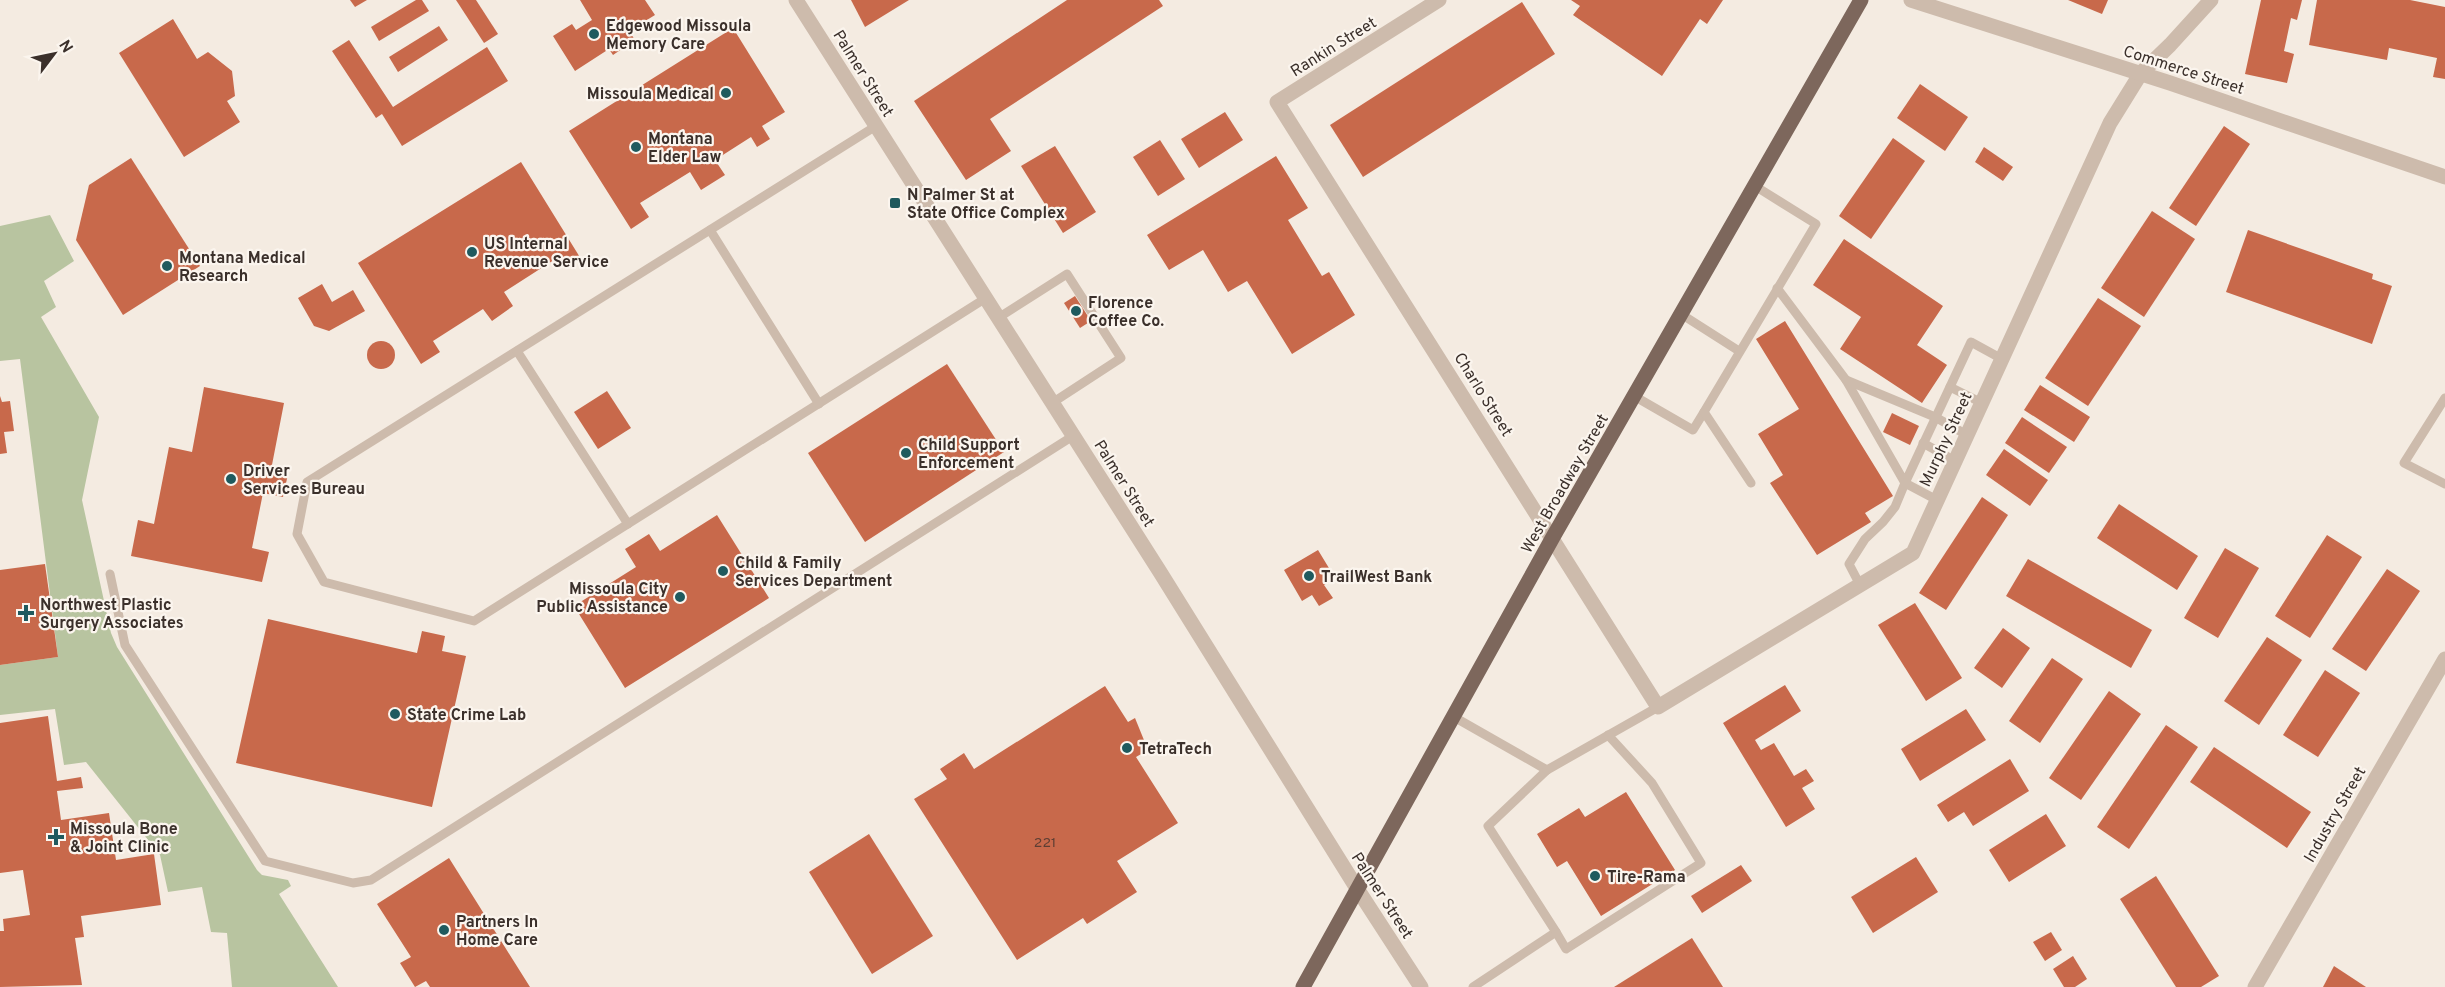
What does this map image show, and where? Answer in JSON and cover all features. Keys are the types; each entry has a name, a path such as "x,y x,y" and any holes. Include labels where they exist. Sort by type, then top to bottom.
{"main road":[{"name":"West Broadway Street","path":"1303,987 1553,537 1862,0"}],"street":[{"name":"Palmer Street","path":"796,0 1421,987"},
{"name":"Rankin Street","path":"1277,102 1439,0"},
{"name":"Commerce Street","path":"1911,0 2141,73 2445,177"},
{"name":"Murphy Street","path":"1658,707 1913,553 2110,123 2141,73 2211,0"},
{"name":"Charlo Street","path":"1277,102 1658,707"},
{"name":"Industry Street","path":"2255,987 2445,659"}],"lane":[{"path":"876,126 307,482 297,534 324,582 474,621 986,298"},
{"path":"1634,396 1693,430 1816,224 1755,186"},
{"path":"710,230 819,404"},
{"path":"998,318 1066,274 1121,358 1052,403"},
{"path":"1777,288 1846,380 1905,483 1937,500"},
{"path":"1681,315 1739,351"},
{"path":"1860,585 1849,564 1865,539 1895,507 1971,342 2002,359"},
{"path":"517,351 628,524"},
{"path":"1846,380 1935,417 1967,435"},
{"path":"1950,387 1982,403"},
{"path":"2445,398 2404,464 2445,484"},
{"path":"1704,412 1751,483"},
{"path":"110,574 125,645 265,861 353,883 371,880 1073,436"},
{"path":"1923,443 1955,461"},
{"path":"1608,735 1652,783 1701,863 1566,949 1488,826 1547,770 1608,735 1658,707"},
{"path":"1454,717 1547,770"},
{"path":"1473,987 1556,932"}],"green space":[{"path":"50,215 74,261 44,281 56,307 41,317 99,417 82,500 111,633 117,647 257,870 262,875 288,880 291,886 279,894 338,987 232,987 227,933 211,932 202,887 168,892 160,855 86,762 64,765 55,709 0,715 0,665 58,657 20,359 0,361 0,226"}],"building":[{"path":"350,0 367,0 355,7"},
{"path":"416,0 422,0 429,11 379,41 371,27"},
{"path":"456,0 476,0 498,34 484,43"},
{"name":"Edgewood Missoula Memory Care","path":"580,0 645,0 655,15 629,31 635,40 613,55 609,49 575,71 553,36 572,24 576,30 592,20"},
{"path":"851,0 909,0 865,27"},
{"path":"1067,0 1159,0 1163,6 990,119 1011,151 966,180 914,101"},
{"path":"1571,0 1723,0 1707,24 1700,19 1662,76 1573,15 1580,6"},
{"path":"2068,0 2108,0 2102,14"},
{"path":"2261,0 2302,0 2297,20 2291,18 2284,51 2294,54 2287,83 2245,74"},
{"path":"2317,0 2410,0 2445,7 2445,79 2433,77 2437,58 2389,48 2387,60 2309,45"},
{"path":"1522,2 1555,54 1363,177 1330,125"},
{"path":"173,19 197,59 208,52 232,71 235,96 227,101 240,122 184,157 119,53"},
{"path":"439,26 448,40 398,72 389,57"},
{"path":"733,28 785,112 762,126 770,139 757,147 751,137 715,160 725,175 701,190 690,172 640,203 649,217 631,229 569,131"},
{"path":"349,40 393,107 487,47 508,81 402,146 382,114 376,118 332,51"},
{"path":"1920,84 1968,117 1945,151 1897,118"},
{"path":"1225,112 1243,140 1199,168 1181,139"},
{"path":"2224,126 2250,144 2196,226 2169,208"},
{"path":"1893,138 1925,161 1871,239 1839,216"},
{"path":"1160,140 1185,179 1158,196 1133,157"},
{"path":"1055,146 1096,212 1063,233 1021,166"},
{"path":"1984,147 2013,167 2003,181 1975,162"},
{"path":"1276,156 1308,208 1288,220 1322,276 1329,272 1355,315 1292,354 1247,281 1228,292 1203,250 1169,270 1147,235"},
{"path":"131,158 200,266 123,315 76,240 89,185"},
{"path":"521,162 581,259 565,269 557,258 504,292 513,306 492,321 483,309 433,341 440,352 421,364 358,263"},
{"path":"2152,211 2195,239 2144,317 2101,288"},
{"path":"2248,230 2373,274 2372,279 2392,286 2372,344 2226,292"},
{"path":"1844,239 1943,306 1917,345 1947,365 1922,403 1840,349 1861,317 1813,285"},
{"path":"322,284 332,302 353,290 365,311 329,331 314,326 298,298"},
{"path":"1075,296 1091,321 1080,328 1064,303"},
{"path":"2098,298 2141,326 2088,406 2045,378"},
{"path":"1785,321 1893,496 1865,513 1871,522 1817,555 1770,483 1783,475 1758,434 1799,409 1756,339"},
{"path":"381,341 391,345 395,355 391,365 381,369 371,365 367,355 371,345"},
{"path":"947,364 1004,452 865,542 808,453"},
{"path":"2040,385 2090,417 2074,442 2024,410"},
{"path":"204,387 284,403 271,470 288,474 283,497 263,493 252,548 269,552 262,582 131,556 138,520 154,524 169,447 192,452"},
{"path":"607,391 631,428 598,449 574,412"},
{"path":"0,396 2,402 10,401 14,431 4,432 7,453 0,454"},
{"path":"1892,413 1919,426 1910,445 1883,432"},
{"path":"2022,417 2067,447 2049,473 2005,443"},
{"path":"2004,449 2048,480 2030,506 1986,475"},
{"path":"1982,497 2008,515 1946,610 1919,593"},
{"path":"2119,504 2198,556 2177,590 2097,538"},
{"path":"717,515 769,598 625,688 574,606 636,567 625,549 649,534 660,551"},
{"path":"2327,535 2362,557 2310,638 2275,616"},
{"path":"2225,548 2259,568 2218,638 2184,618"},
{"path":"1318,550 1335,578 1324,585 1333,598 1319,606 1312,595 1302,601 1284,570"},
{"path":"2028,559 2152,630 2131,668 2006,596"},
{"name":"Northwest Plastic Surgery Associates","path":"45,564 58,657 0,665 0,570"},
{"path":"2387,569 2420,591 2366,671 2332,649"},
{"path":"1915,603 1962,678 1926,701 1878,625"},
{"path":"268,619 417,653 422,631 445,636 442,651 466,656 432,807 236,763"},
{"path":"2003,628 2030,648 2002,688 1974,668"},
{"path":"2267,637 2302,660 2259,725 2224,701"},
{"path":"2052,658 2083,679 2040,743 2009,721"},
{"path":"2325,670 2360,693 2318,757 2283,735"},
{"path":"1785,685 1801,711 1755,740 1761,750 1774,743 1794,776 1806,769 1814,781 1802,788 1815,809 1786,827 1723,723"},
{"path":"1105,686 1128,722 1135,718 1148,750 1136,757 1178,823 1117,861 1137,892 1087,924 1083,918 1017,960 914,799 947,779 940,769 964,753 974,769"},
{"path":"2109,691 2141,714 2081,800 2049,778"},
{"path":"1966,709 1986,740 1920,781 1901,749"},
{"name":"Missoula Bone & Joint Clinic","path":"48,716 57,781 81,777 83,788 57,791 61,820 109,813 116,860 154,854 161,905 81,916 84,937 75,938 82,985 0,987 0,931 4,931 3,919 30,915 23,870 0,873 0,723"},
{"path":"2166,725 2198,747 2129,849 2097,827"},
{"path":"2214,747 2311,812 2287,848 2190,782"},
{"path":"2010,759 2029,791 1973,826 1964,812 1948,822 1937,805"},
{"path":"1626,792 1675,870 1601,916 1567,861 1557,867 1537,834 1579,808 1585,817"},
{"path":"2046,814 2066,846 2009,882 1989,850"},
{"path":"869,834 933,936 872,974 809,872"},
{"path":"1916,857 1938,892 1873,933 1851,897"},
{"name":"Partners In Home Care","path":"449,858 530,987 430,987 426,981 415,987 400,963 411,957 377,904"},
{"path":"1741,865 1752,881 1702,913 1691,896"},
{"path":"2156,876 2219,976 2201,987 2176,987 2120,899"},
{"path":"2051,932 2062,950 2045,961 2033,942"},
{"path":"1692,938 1723,987 1614,987"},
{"path":"2073,956 2087,979 2075,987 2064,987 2053,969"},
{"path":"2334,966 2366,987 2323,987"}],"place":[{"name":"Edgewood Missoula Memory Care","path":"594,34"},
{"name":"Missoula Medical","path":"726,93"},
{"name":"Montana Elder Law","path":"636,147"},
{"name":"N Palmer St at State Office Complex","path":"895,203"},
{"name":"US Internal Revenue Service","path":"472,252"},
{"name":"Montana Medical Research","path":"167,266"},
{"name":"Florence Coffee Co.","path":"1076,311"},
{"name":"Child Support Enforcement","path":"906,453"},
{"name":"Driver Services Bureau","path":"231,479"},
{"name":"Child & Family Services Department","path":"723,571"},
{"name":"TrailWest Bank","path":"1309,576"},
{"name":"Missoula City Public Assistance","path":"680,597"},
{"name":"Northwest Plastic Surgery Associates","path":"26,613"},
{"name":"State Crime Lab","path":"395,714"},
{"name":"TetraTech","path":"1127,748"},
{"name":"Missoula Bone & Joint Clinic","path":"56,837"},
{"name":"Tire-Rama","path":"1595,876"},
{"name":"Partners In Home Care","path":"444,930"}]}
